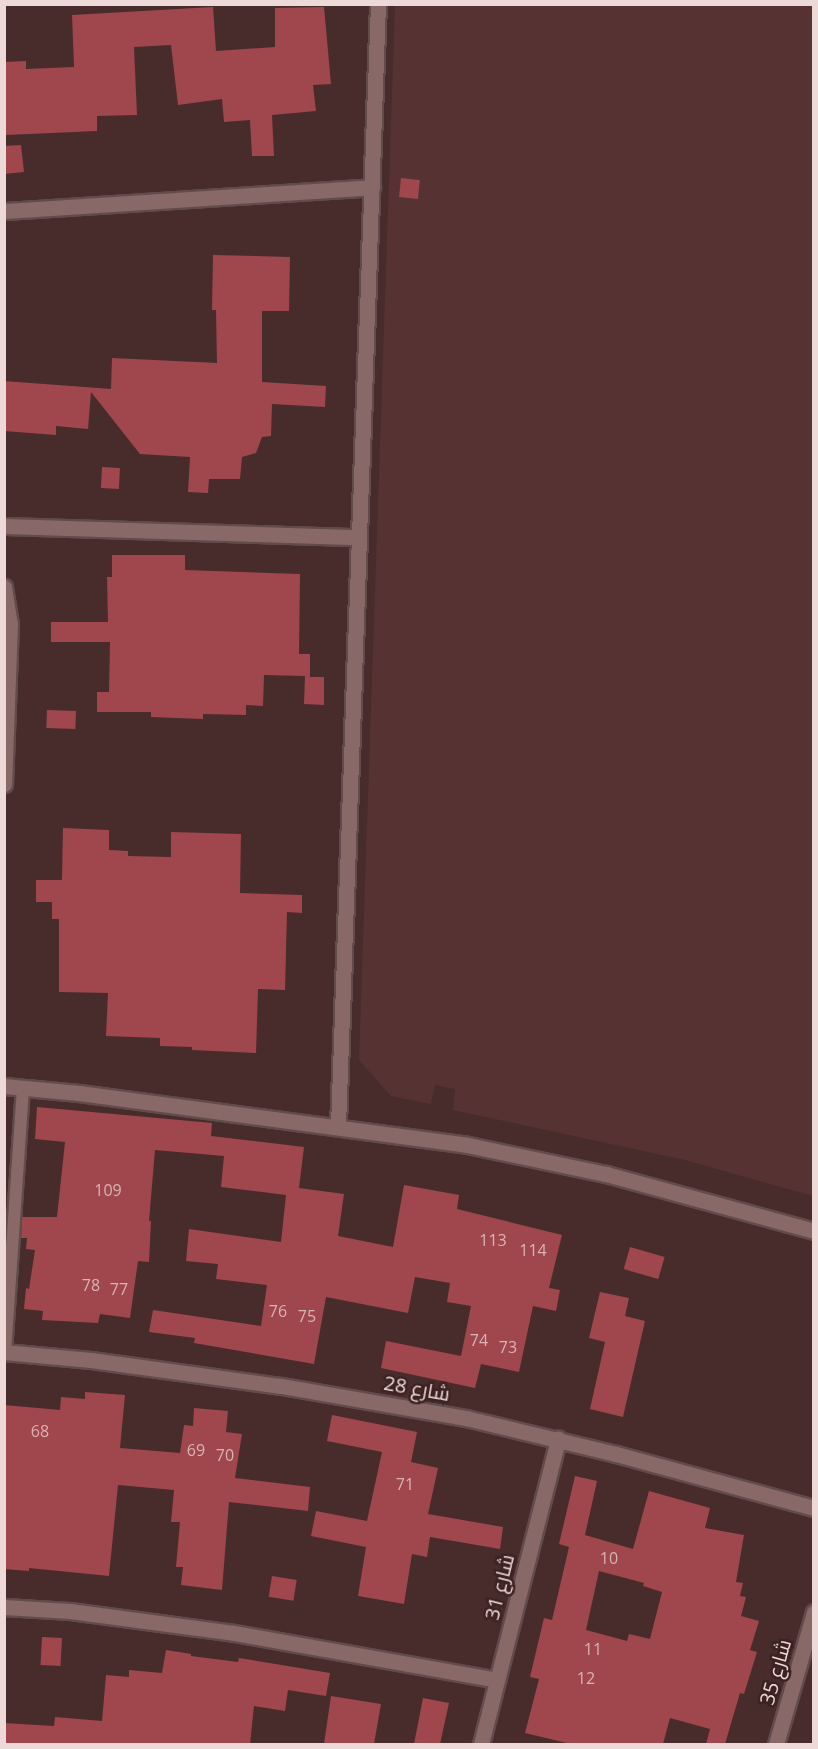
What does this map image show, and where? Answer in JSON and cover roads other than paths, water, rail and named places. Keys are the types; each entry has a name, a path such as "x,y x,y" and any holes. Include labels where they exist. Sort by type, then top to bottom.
{"street":[{"path":"338,1126 378,4"},
{"path":"4,211 372,187"},
{"path":"4,526 359,537"},
{"path":"4,587 10,623 4,784"},
{"path":"4,1086 338,1126 467,1145 548,1161 675,1192 813,1231"},
{"name":"شارع 28","path":"5,1352 91,1360 292,1388 466,1418 558,1439 813,1508"},
{"name":"شارع 31","path":"480,1744 558,1439"},
{"path":"4,1607 70,1611 234,1632 497,1680"},
{"name":"شارع 35","path":"776,1744 813,1612"}],"lane":[{"path":"5,1352 23,1088"}]}
